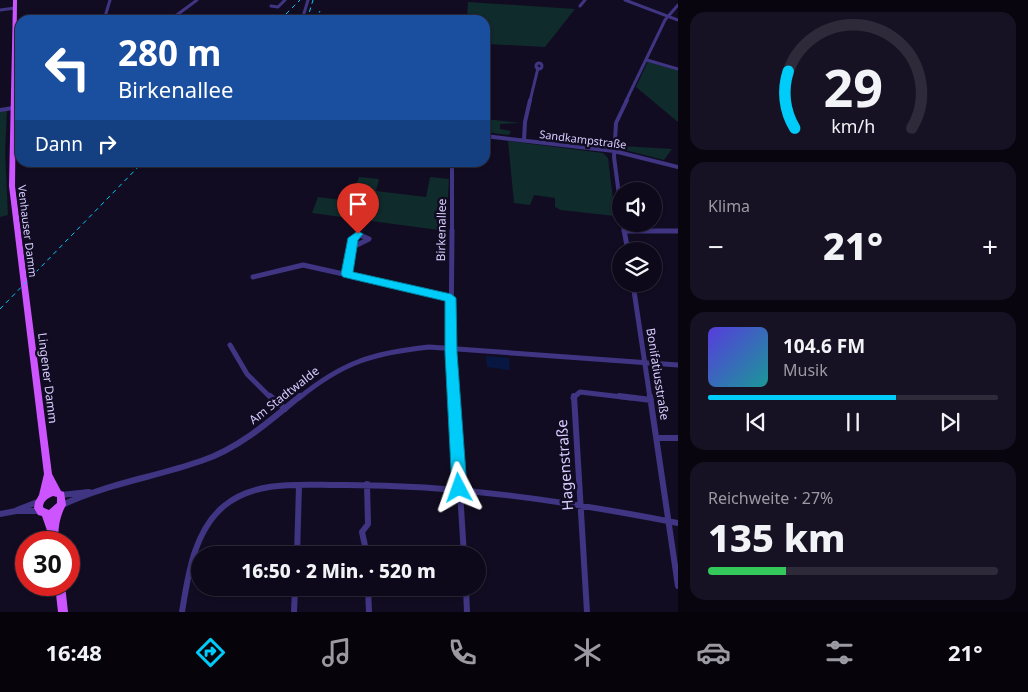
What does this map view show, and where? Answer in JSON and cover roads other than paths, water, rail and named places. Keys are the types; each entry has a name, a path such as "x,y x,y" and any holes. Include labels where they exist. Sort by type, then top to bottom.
{"main road":[{"name":"Venhauser Damm","path":"15,0 12,186 25,285"},
{"path":"13,122 15,118"},
{"name":"Lingener Damm","path":"25,285 48,474 42,506"},
{"name":"Lingener Damm","path":"48,474 59,494 60,507"},
{"path":"42,506 59,494"},
{"path":"42,506 60,507 55,531"},
{"path":"42,506 51,531"},
{"path":"61,596 63,612"}],"street":[{"path":"106,15 110,0"},
{"path":"177,15 197,0"},
{"path":"271,6 278,7 285,0"},
{"path":"304,15 308,0"},
{"path":"580,6 585,0"},
{"path":"625,0 678,20"},
{"path":"618,182 614,151 615,128 618,116 667,16 678,5"},
{"path":"0,10 15,8"},
{"path":"647,60 678,69"},
{"path":"524,140 525,122 538,68"},
{"path":"0,110 14,107"},
{"name":"Sandkampstraße","path":"490,137 614,151 678,167"},
{"name":"Birkenallee","path":"452,167 451,348 464,546"},
{"path":"662,232 678,232"},
{"path":"347,274 351,248"},
{"path":"253,277 303,265 451,298"},
{"name":"Bonifatiusstraße","path":"634,292 678,586"},
{"path":"230,345 241,367 253,383 285,409"},
{"name":"Am Stadtwalde","path":"59,494 89,492 202,461 242,442 318,382 355,362 403,349 451,348 678,365"},
{"name":"Hagenstraße","path":"587,612 572,399 575,394 580,392 651,400"},
{"path":"657,438 678,438"},
{"path":"366,546 362,532 368,524 367,484"},
{"path":"182,612 196,544 211,519 238,496 268,487 367,484 459,488 580,505 678,523"},
{"path":"297,546 299,486"},
{"name":"Am Stadtwalde","path":"60,507 89,492"},
{"path":"0,514 42,506"},
{"path":"294,612 295,596"},
{"path":"368,596 369,612"},
{"path":"467,596 468,612"}],"water":[{"path":"486,356 509,358 510,370 487,367"}],"railway":[{"path":"285,15 300,0"},
{"path":"308,15 313,0"},
{"path":"318,15 320,11"},
{"path":"0,309 138,167"}]}
